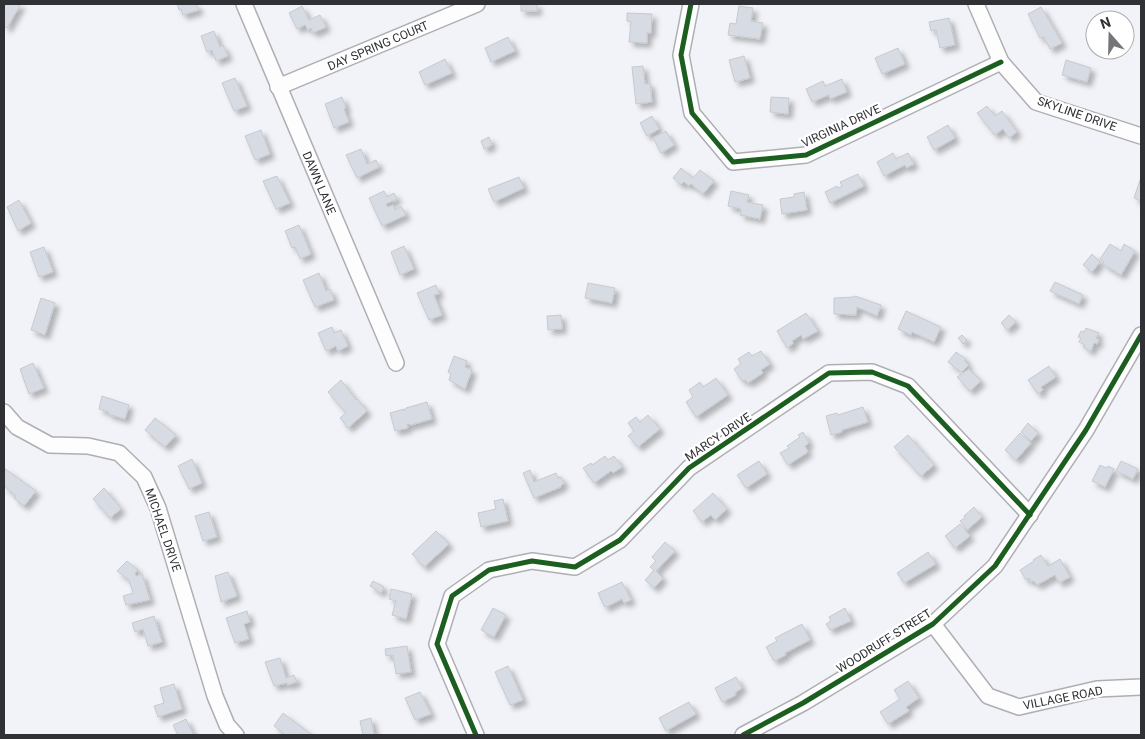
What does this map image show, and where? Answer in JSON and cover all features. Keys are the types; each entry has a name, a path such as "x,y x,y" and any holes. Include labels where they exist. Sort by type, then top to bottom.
{"street":[{"name":"DAWN LANE","path":"244,4 396,362"},
{"name":"DAY SPRING COURT","path":"278,87 477,4"},
{"name":"VIRGINIA DRIVE","path":"690,4 681,55 692,113 733,162 806,155 1000,62"},
{"name":"SKYLINE DRIVE","path":"976,4 1000,62 1036,102 1141,136"},
{"name":"WOODRUFF STREET","path":"743,735 803,703 933,624 994,566 1086,430 1141,335"},
{"name":"MARCY DRIVE","path":"476,735 436,644 452,596 489,570 532,562 575,567 620,540 689,468 829,373 872,372 908,386 1030,515"},
{"name":"MICHAEL DRIVE","path":"4,412 17,428 50,445 88,446 119,453 144,478 158,508 215,696 228,725 236,735"},
{"name":"VILLAGE ROAD","path":"933,624 988,696 1019,707 1096,689 1141,688"}],"building":[{"path":"6,4 21,4 7,28 4,26 4,7"},
{"path":"177,4 196,4 199,10 183,15"},
{"path":"521,4 537,4 537,11 521,11"},
{"path":"302,6 309,20 320,15 326,27 313,33 311,28 308,30 305,25 297,29 289,13"},
{"path":"739,6 753,8 751,21 763,23 760,39 728,35 730,23 736,24"},
{"path":"1041,7 1062,43 1050,49 1044,37 1040,38 1028,14"},
{"path":"627,13 652,14 651,33 647,33 647,43 629,42 631,22 627,21"},
{"path":"949,18 955,45 940,48 936,30 931,31 929,22"},
{"path":"214,31 220,47 223,45 228,56 216,61 212,50 207,52 201,36"},
{"path":"508,37 515,51 491,62 485,48"},
{"path":"898,48 905,64 882,74 875,58"},
{"path":"744,56 750,78 735,82 729,60"},
{"path":"445,59 452,73 425,85 419,72"},
{"path":"1066,60 1091,68 1087,82 1062,75"},
{"path":"643,66 645,84 650,83 652,102 636,104 632,67"},
{"path":"235,78 247,106 234,111 222,83"},
{"path":"842,79 847,92 830,99 829,95 812,102 806,89 823,81 825,86"},
{"path":"342,97 349,122 334,128 325,104"},
{"path":"771,97 789,98 788,114 770,112"},
{"path":"987,106 995,116 1002,111 1017,132 1009,138 1003,129 995,135 977,113"},
{"path":"652,116 659,129 647,136 640,123"},
{"path":"948,125 955,138 934,150 927,137"},
{"path":"261,130 270,154 255,160 245,136"},
{"path":"666,131 674,145 661,153 653,138"},
{"path":"489,137 492,145 484,149 481,141"},
{"path":"361,149 367,164 376,160 379,167 357,178 346,155"},
{"path":"893,153 896,159 908,153 914,164 906,168 905,165 884,176 877,162"},
{"path":"681,168 693,178 700,170 714,181 703,194 691,184 689,186 684,182 681,185 673,178"},
{"path":"858,174 864,186 830,203 825,192 837,186 838,188 842,186 840,182"},
{"path":"277,176 290,203 276,209 263,181"},
{"path":"519,177 524,188 494,202 488,189"},
{"path":"1141,177 1141,201 1134,198"},
{"path":"384,191 387,197 394,193 397,199 386,204 388,207 393,205 395,210 401,206 406,215 382,226 369,198"},
{"path":"731,191 749,195 747,202 763,205 760,219 740,215 741,209 728,206"},
{"path":"804,192 807,210 782,214 780,199 794,197 794,194"},
{"path":"19,200 31,223 18,231 7,207"},
{"path":"299,225 311,254 300,259 295,247 292,248 285,231"},
{"path":"1110,244 1121,251 1124,244 1135,251 1121,275 1103,264 1104,262 1100,259"},
{"path":"404,246 414,269 400,275 391,252"},
{"path":"44,247 53,272 39,277 30,252"},
{"path":"1092,254 1100,262 1092,272 1083,265"},
{"path":"319,273 326,291 330,289 334,300 315,307 303,280"},
{"path":"1055,282 1083,295 1079,304 1050,291"},
{"path":"588,283 615,288 612,303 585,298"},
{"path":"436,285 439,294 434,295 442,315 429,320 417,293"},
{"path":"855,296 881,305 877,316 857,307 856,315 834,314 834,298"},
{"path":"41,298 55,303 45,335 31,330"},
{"path":"906,311 941,327 934,342 912,332 911,335 898,329"},
{"path":"806,313 818,331 803,339 801,335 792,341 794,343 787,348 777,331"},
{"path":"561,315 562,329 548,330 547,316"},
{"path":"1009,315 1016,322 1007,330 1001,323"},
{"path":"332,327 334,333 341,330 348,346 338,351 336,346 326,351 318,333"},
{"path":"1086,328 1099,333 1096,338 1099,340 1097,344 1094,343 1091,351 1084,348 1085,345 1079,342 1081,338 1078,337 1081,331 1084,332"},
{"path":"962,335 967,340 963,344 958,338"},
{"path":"761,351 770,364 761,370 763,373 748,383 745,380 742,381 734,369 741,364 738,359 749,352 752,356"},
{"path":"956,352 966,359 964,361 969,365 961,372 948,362"},
{"path":"454,356 467,361 465,367 472,370 465,389 449,380 451,374 448,372"},
{"path":"33,363 44,388 29,394 20,369"},
{"path":"1049,366 1056,377 1041,387 1043,390 1038,394 1028,380"},
{"path":"969,369 981,381 970,391 957,377"},
{"path":"716,378 728,395 696,417 686,402 693,397 689,390 700,382 703,387"},
{"path":"341,380 367,411 348,428 340,418 346,413 328,392"},
{"path":"102,396 129,405 125,419 99,409"},
{"path":"427,402 432,419 411,425 407,424 408,428 395,431 390,413 404,409 404,411 406,408"},
{"path":"863,407 868,422 831,435 826,416 837,413 838,415"},
{"path":"648,415 660,429 638,447 628,436 634,431 628,423 636,417 640,422"},
{"path":"155,418 176,435 165,447 145,430"},
{"path":"1028,423 1038,433 1031,441 1021,432"},
{"path":"803,432 809,443 805,446 808,452 788,465 780,453 789,448 787,446 800,437 798,435"},
{"path":"1020,433 1031,443 1016,460 1005,450"},
{"path":"908,435 934,465 921,476 894,447"},
{"path":"605,456 608,460 614,456 622,467 613,473 611,471 594,483 583,468 591,463 592,465"},
{"path":"192,459 202,483 189,489 178,466"},
{"path":"759,461 767,474 746,488 737,475"},
{"path":"1121,461 1138,469 1133,479 1116,471"},
{"path":"1100,465 1114,469 1105,487 1092,481"},
{"path":"4,468 36,491 24,506 4,486"},
{"path":"530,470 534,482 556,473 558,478 561,477 564,484 534,498 523,473"},
{"path":"104,488 121,509 110,518 93,499"},
{"path":"713,493 727,509 715,520 711,515 702,522 693,511"},
{"path":"503,499 508,521 481,527 478,513 496,509 494,501"},
{"path":"974,507 982,517 967,530 960,521"},
{"path":"209,512 217,537 203,541 195,516"},
{"path":"960,524 970,536 955,548 945,536"},
{"path":"436,531 449,544 424,567 412,554"},
{"path":"665,542 675,551 656,571 663,578 654,588 645,580 654,570 650,567 656,561 652,557"},
{"path":"928,552 936,564 904,583 897,573"},
{"path":"1041,555 1048,566 1060,559 1070,577 1059,583 1055,575 1037,585 1034,581 1031,582 1029,578 1026,580 1020,570"},
{"path":"127,561 138,570 135,573 136,576 142,574 150,600 126,605 123,596 133,593 129,580 117,571"},
{"path":"228,572 237,596 221,602 215,576"},
{"path":"373,581 384,587 381,593 370,586"},
{"path":"622,582 631,600 624,603 622,599 606,607 604,606 598,593"},
{"path":"391,589 412,594 406,619 392,615 396,601 389,599"},
{"path":"493,608 506,615 494,637 481,630"},
{"path":"845,608 851,621 830,630 826,624 831,621 829,617"},
{"path":"247,611 250,622 244,624 249,639 235,643 226,618"},
{"path":"154,616 162,642 148,646 143,629 135,632 132,623"},
{"path":"802,624 810,640 774,661 766,647 777,641 775,638"},
{"path":"407,646 411,672 396,674 393,655 386,656 385,649"},
{"path":"280,658 286,678 294,675 297,682 274,686 265,662"},
{"path":"508,666 523,700 510,705 495,672"},
{"path":"736,677 742,688 735,693 736,695 722,702 715,688"},
{"path":"908,681 919,698 906,707 909,711 888,724 880,712 900,699 894,690"},
{"path":"174,684 182,709 158,717 154,706 164,703 160,688"},
{"path":"420,692 431,714 415,720 405,698"},
{"path":"689,702 696,714 666,731 659,718"},
{"path":"283,713 312,735 286,735 274,726"},
{"path":"371,718 374,735 363,735 360,721"},
{"path":"186,719 193,734 197,735 178,735 173,725"}],"cycle path":[{"path":"691,4 681,55 692,113 733,162 806,155 1001,62"},
{"path":"743,735 803,703 933,624 995,566 1086,430 1141,335"},
{"path":"476,735 437,644 452,596 489,570 532,561 575,567 620,540 689,468 829,373 872,372 908,386 1030,515"}]}
